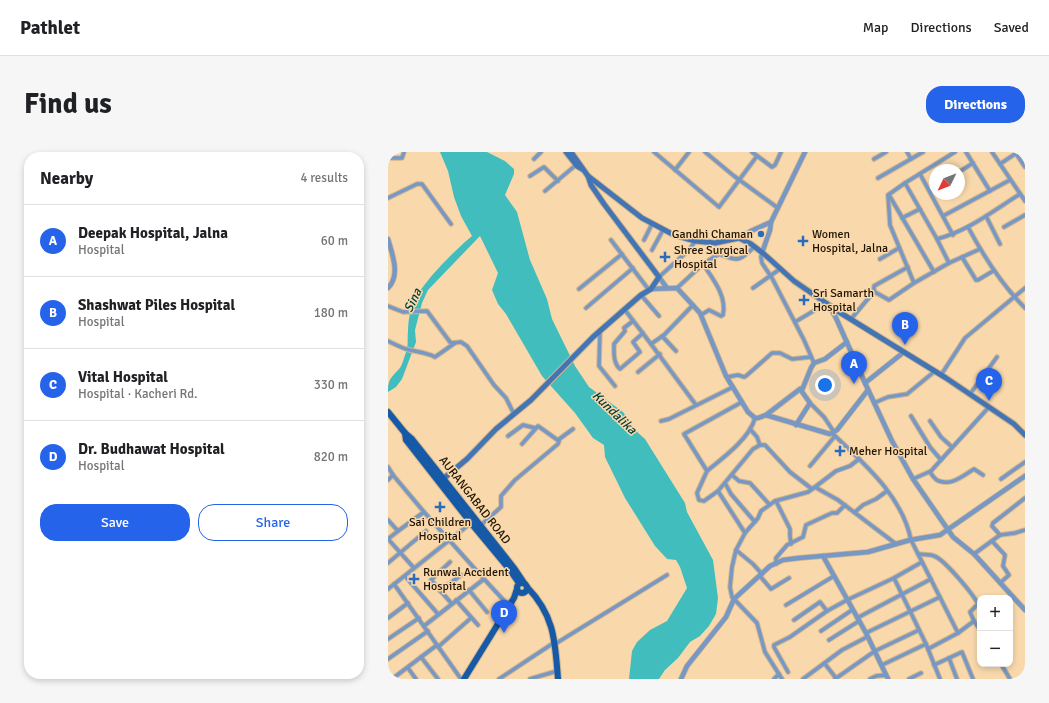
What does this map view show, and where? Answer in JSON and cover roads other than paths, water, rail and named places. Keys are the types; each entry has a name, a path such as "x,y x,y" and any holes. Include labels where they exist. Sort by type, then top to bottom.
{"main road":[{"path":"566,152 576,165 582,169"},
{"path":"571,152 588,176 642,218 674,235 695,241 715,243 739,238 762,253 794,281 990,407 1014,424 1025,435"},
{"path":"444,479 467,459 496,429 531,400 600,330 641,295 650,290 659,277 604,204 591,185 588,176"},
{"name":"AURANGABAD ROAD","path":"388,412 444,479 523,588 534,594 549,619 555,643 558,679"},
{"name":"AURANGABAD ROAD","path":"405,433 406,440 514,568 523,588"},
{"path":"463,679 514,598 523,588"}],"street":[{"path":"388,158 401,159 404,152"},
{"path":"534,159 541,152"},
{"path":"654,152 719,207 757,156"},
{"path":"675,170 689,152"},
{"path":"706,152 740,180 778,208"},
{"path":"752,152 772,166 775,165 781,152"},
{"path":"805,152 771,222 761,259 795,322 814,363"},
{"path":"874,159 886,152"},
{"path":"907,152 911,159"},
{"path":"878,178 923,152"},
{"path":"914,283 890,225 888,195 955,152"},
{"path":"966,152 990,191"},
{"path":"992,152 1025,200"},
{"path":"1000,164 1016,152 1025,167"},
{"path":"965,168 973,163"},
{"path":"545,191 576,165"},
{"path":"530,176 544,167 558,181"},
{"path":"920,174 929,190"},
{"path":"943,216 1010,180"},
{"path":"905,183 949,263"},
{"path":"388,198 417,184 422,184 451,224"},
{"path":"937,239 953,235 968,227 1020,194"},
{"path":"889,195 934,272"},
{"path":"934,200 953,235"},
{"path":"902,218 920,209"},
{"path":"1004,227 1025,214"},
{"path":"986,216 1000,244"},
{"path":"739,238 771,222"},
{"path":"644,240 652,224"},
{"path":"968,227 993,271 1013,296 1025,308"},
{"path":"652,250 663,230"},
{"path":"388,239 394,260 395,278 388,288"},
{"path":"611,240 650,290 677,288 703,264 719,254 734,260 739,260 754,247"},
{"path":"667,288 659,277 690,249 695,241"},
{"path":"880,259 899,248"},
{"path":"873,292 889,300 914,283 949,263 980,249"},
{"path":"579,289 622,254"},
{"path":"962,257 976,280 993,271"},
{"path":"701,315 706,310 709,310 721,316 723,315 724,308 716,283 703,264"},
{"path":"851,319 873,292 874,285 908,267"},
{"path":"586,308 633,268"},
{"path":"753,288 780,269"},
{"path":"677,288 701,315 727,377 750,414 755,418 766,415 800,389 802,390"},
{"path":"943,376 964,339 1013,296 1025,288"},
{"path":"641,295 659,316"},
{"path":"795,322 828,304 836,318 874,403 913,479 947,530 953,537 974,554 1025,610"},
{"path":"652,344 693,305"},
{"path":"388,306 403,312 427,311 448,341 452,343 461,342 467,346 494,385 506,398 514,414"},
{"path":"625,310 660,354 696,405"},
{"path":"633,321 624,328 625,331 614,344 615,359 617,366 620,369 640,352 633,342 643,333"},
{"path":"600,330 599,366 616,386"},
{"path":"662,336 676,351"},
{"path":"388,341 404,348 428,353 435,357 455,343"},
{"path":"802,390 814,363 825,359 847,342"},
{"path":"865,383 904,352"},
{"path":"727,377 738,375 744,377 746,376 772,353 780,353 792,360 811,357"},
{"path":"638,372 660,354"},
{"path":"970,394 997,358"},
{"path":"874,403 888,397 907,394 935,371"},
{"path":"661,421 669,419 733,387"},
{"path":"802,390 810,403 824,417 834,434 859,459 896,501 908,527 911,540 958,633"},
{"path":"810,466 868,390"},
{"path":"707,471 684,434 742,402"},
{"path":"796,424 810,403"},
{"path":"913,479 930,472 990,407"},
{"path":"766,415 827,434 834,434"},
{"path":"911,416 930,447 941,460"},
{"path":"755,418 753,426 726,455 707,471 697,493 699,500 704,501 718,490 753,449 760,445 765,445 790,472 813,488 845,505 896,544"},
{"path":"930,421 941,437 952,447"},
{"path":"508,436 523,425 535,428 540,427 558,440"},
{"path":"522,444 535,428"},
{"path":"480,526 501,507 501,496 512,483 558,444 558,440 573,429"},
{"path":"750,429 758,437 760,445"},
{"path":"782,679 765,652 757,623 732,597 730,587 732,567 736,550 745,533 769,504 808,492 836,471 850,466 859,459"},
{"path":"1001,479 1025,462"},
{"path":"388,467 448,541 509,606"},
{"path":"930,472 940,482 956,480 974,469 983,475"},
{"path":"388,480 393,475"},
{"path":"732,475 739,481 750,483 769,504"},
{"path":"681,679 686,666 726,616 734,599 761,576 770,566 783,560 868,552 911,540 940,535 1025,476"},
{"path":"725,483 731,494 755,522"},
{"path":"718,490 745,533"},
{"path":"855,512 864,505 876,500 887,491"},
{"path":"1000,535 992,524 1025,498"},
{"path":"776,501 790,529 791,544"},
{"path":"776,564 776,558 785,547 804,537 804,528 807,524 833,512 837,513 845,505"},
{"path":"414,568 388,539 424,512"},
{"path":"388,521 398,531"},
{"path":"388,589 473,521"},
{"path":"974,554 1000,535 1025,530"},
{"path":"388,563 426,531"},
{"path":"992,541 1005,555 1003,566 1009,575 1000,583"},
{"path":"736,550 753,564 771,589 789,578"},
{"path":"918,554 934,556 952,571 974,596 978,604 970,612 977,626"},
{"path":"823,556 875,651 887,677 874,676 870,679"},
{"path":"450,562 431,579 452,604"},
{"path":"788,672 774,646 827,611 894,578 922,562"},
{"path":"440,591 461,575"},
{"path":"499,679 667,575"},
{"path":"405,576 438,614"},
{"path":"786,605 834,576"},
{"path":"894,578 926,644 940,679"},
{"path":"424,626 484,579"},
{"path":"829,640 858,620 901,594 931,579"},
{"path":"394,584 437,646 463,679"},
{"path":"469,590 488,612"},
{"path":"803,679 842,650 866,635 940,597"},
{"path":"456,600 478,625"},
{"path":"794,620 820,602 827,611"},
{"path":"388,618 408,603"},
{"path":"821,631 852,610"},
{"path":"388,639 419,618"},
{"path":"394,678 471,618"},
{"path":"928,649 958,633 974,621"},
{"path":"825,664 836,679 875,651 919,630"},
{"path":"388,659 428,631"},
{"path":"882,665 926,644"},
{"path":"934,665 963,652 973,679"},
{"path":"421,657 438,679"},
{"path":"949,658 957,679"},
{"path":"1003,667 1010,679"},
{"path":"408,668 416,679"},
{"path":"530,679 557,671"},
{"path":"909,679 921,673"},
{"path":"774,679 779,674"}],"water":[{"name":"Kundalika","path":"440,152 487,152 505,161 514,169 514,174 505,195 517,212 530,260 547,299 552,319 575,366 589,387 623,412 635,430 645,439 685,503 687,512 713,560 718,598 716,614 709,626 700,636 690,642 659,679 629,679 632,651 637,642 650,630 667,621 687,588 680,567 676,560 667,559 655,546 625,498 605,457 604,445 593,438 575,413 542,376 506,314 498,304 492,290 498,273 480,236 428,290 422,303 415,330 416,342 402,379 396,387 388,392 389,381 401,366 406,352 409,317 415,300 428,280 472,236 461,216 454,197 448,171"}],"place":[{"name":"Gandhi Chaman","path":"761,234"},
{"name":"Women Hospital, Jalna","path":"803,241"},
{"name":"Shree Surgical Hospital","path":"665,257"},
{"name":"Sri Samarth Hospital","path":"804,300"},
{"name":"Shashwat Piles Hospital","path":"905,345"},
{"name":"Deepak Hospital, Jalna","path":"854,384"},
{"name":"Vital Hospital","path":"989,401"},
{"name":"Meher Hospital","path":"840,451"},
{"name":"Sai Children Hospital","path":"440,507"},
{"name":"Runwal Accident Hospital","path":"414,579"},
{"name":"Dr. Budhawat Hospital","path":"504,633"}],"water label":[{"name":"Sina","path":"412,300"}]}
